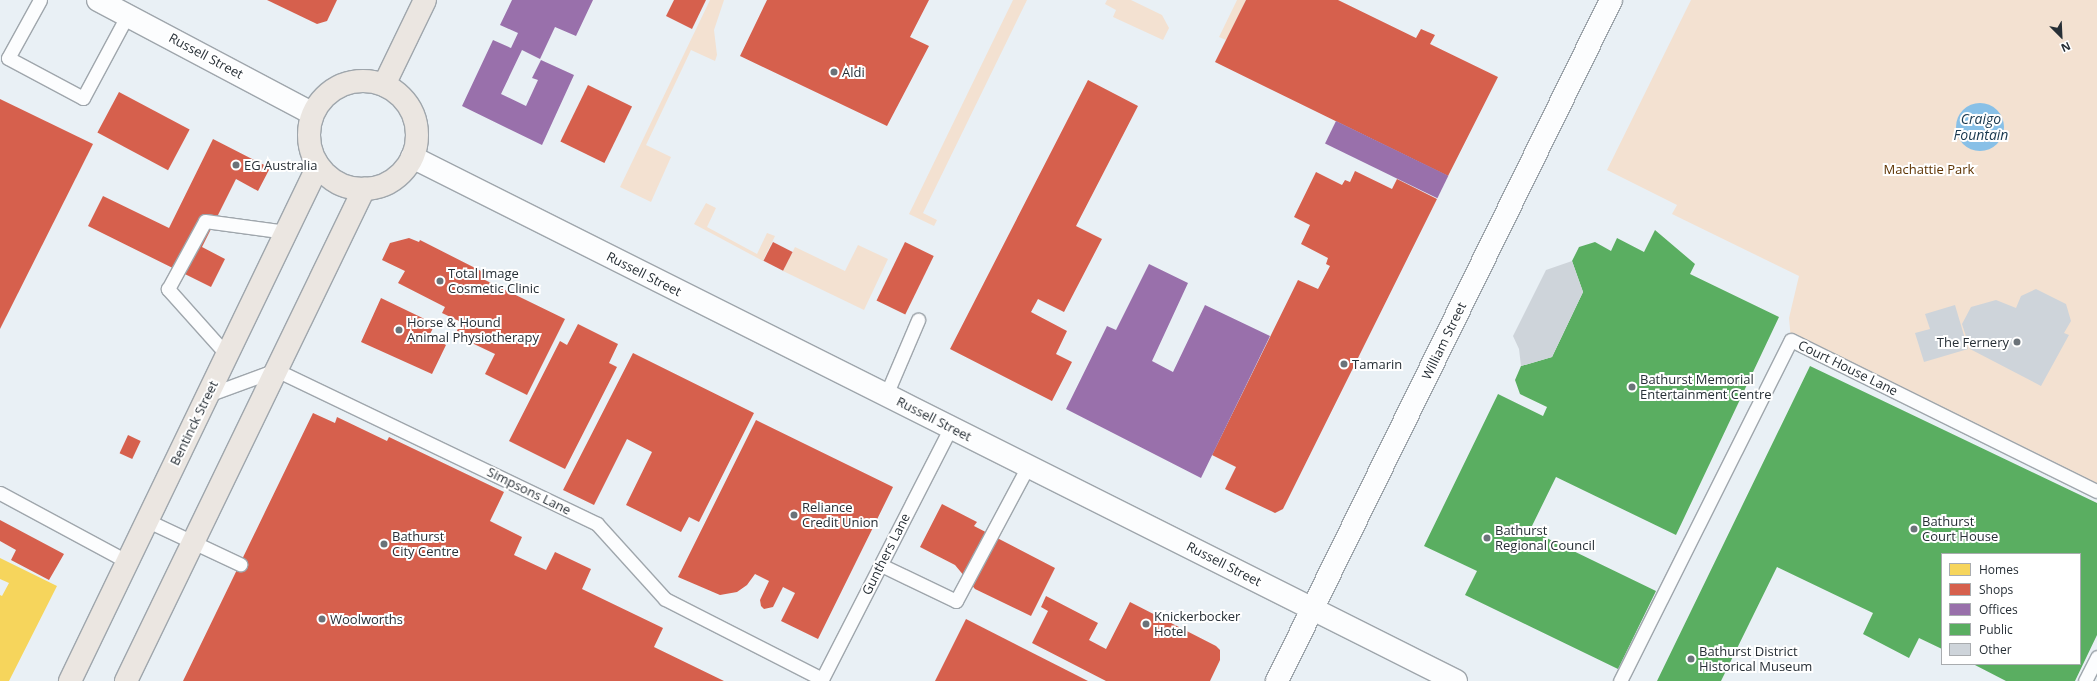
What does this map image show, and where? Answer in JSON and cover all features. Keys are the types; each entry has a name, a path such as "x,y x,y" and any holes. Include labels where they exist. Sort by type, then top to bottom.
{"main road":[{"path":"384,85 425,0"},
{"path":"366,82 384,85 397,93 408,106 415,122 417,140 412,157 404,170 393,180 364,189 346,187 330,178 318,166 311,149 309,132 313,114 322,100 334,90 349,83 366,82"},
{"name":"Bentinck Street","path":"70,681 318,166"},
{"path":"126,681 364,189"}],"street":[{"name":"Russell Street","path":"98,0 123,8 313,114"},
{"name":"William Street","path":"1277,681 1611,0"},
{"name":"Russell Street","path":"412,157 1456,681"}],"lane":[{"path":"40,0 8,58 83,98 123,8"},
{"path":"227,355 168,289 205,221 286,232"},
{"path":"886,395 918,320"},
{"name":"Court House Lane","path":"1620,681 1790,340 2097,491"},
{"path":"208,395 276,370"},
{"name":"Simpsons Lane","path":"276,370 597,524 665,598 821,680"},
{"name":"Gunthers Lane","path":"821,680 950,427"},
{"path":"881,564 956,601 1028,466"},
{"path":"0,493 128,562"},
{"path":"148,520 240,564"},
{"path":"2085,681 2097,657"}],"green space":[{"path":"710,0 724,0 714,30 717,55 715,61 691,50 646,145 671,157 651,202 620,187"},
{"path":"1013,0 1027,0 923,213 937,220 934,226 909,214"},
{"path":"1107,0 1131,0 1162,15 1169,28 1163,40 1113,17 1116,10 1105,4"},
{"path":"1237,0 1246,0 1226,40 1219,37"},
{"name":"Machattie Park","path":"1691,0 2097,0 2097,491 1791,340 1789,318 1799,276 1672,214 1677,205 1607,170"},
{"path":"706,203 716,208 707,227 757,254 767,233 775,236 763,261 694,224"},
{"path":"858,245 888,259 864,310 783,271 795,247 845,271"}],"water":[{"name":"Craigo Fountain","path":"1975,103 1985,103 1994,107 2000,113 2003,118 2003,136 1994,147 1985,151 1975,151 1966,147 1960,141 1956,132 1956,122 1960,113 1966,107"}],"building: Homes":[{"path":"0,558 57,586 9,681 0,681 0,595 2,596 9,583 0,579"}],"building: Shops":[{"path":"267,0 337,0 327,21 317,24"},
{"path":"674,0 706,0 692,29 666,16"},
{"name":"Aldi","path":"767,0 929,0 910,37 929,46 887,126 740,56"},
{"path":"1246,0 1338,0 1416,38 1421,29 1435,35 1430,44 1498,77 1448,176 1215,62"},
{"path":"1088,80 1138,106 1076,226 1102,239 1064,312 1038,299 1031,312 1067,331 1056,354 1072,362 1052,401 950,349"},
{"path":"588,85 632,106 604,163 560,142"},
{"path":"119,92 190,130 168,170 97,133"},
{"path":"0,99 93,144 0,329"},
{"path":"213,139 270,168 258,191 236,179 202,247 225,259 211,287 88,226 103,196 169,228"},
{"path":"1355,171 1392,189 1397,179 1437,199 1283,509 1275,513 1225,489 1236,467 1212,455 1298,280 1318,289 1330,266 1326,264 1328,258 1301,244 1310,225 1294,217 1316,172 1342,185 1345,180 1350,182"},
{"path":"409,238 419,242 420,240 485,273 483,279 565,319 527,395 485,374 495,354 455,335 461,322 442,313 445,307 398,283 405,271 382,260 390,243"},
{"path":"773,242 793,252 783,271 763,261"},
{"path":"905,242 934,256 905,314 877,300"},
{"name":"Horse & Hound Animal Physiotherapy","path":"381,298 435,324 429,336 446,345 432,374 361,342"},
{"path":"578,324 618,344 609,363 617,367 565,469 509,441 560,341 567,345"},
{"path":"633,353 754,413 699,522 689,517 681,532 626,505 652,452 627,439 594,505 563,490"},
{"name":"Bathurst City Centre","path":"313,413 335,423 337,417 387,441 389,437 504,492 490,521 522,537 514,555 546,570 555,552 591,569 582,589 663,628 654,647 724,681 183,681"},
{"name":"Reliance Credit Union","path":"756,420 893,487 818,639 781,621 795,593 783,587 773,607 764,609 761,606 760,600 769,581 755,574 747,585 737,592 720,595 678,577"},
{"path":"128,435 141,441 132,459 120,453"},
{"path":"942,504 977,522 974,526 1055,568 1031,616 975,589 955,565 920,547"},
{"path":"0,520 64,554 49,580 11,560 16,550 0,541"},
{"path":"1046,596 1098,623 1089,640 1106,649 1130,602 1216,646 1220,650 1220,660 1210,681 1106,681 1032,643 1048,611 1041,607"},
{"path":"966,619 1088,681 935,681"}],"building: Offices":[{"path":"512,0 593,0 576,36 555,27 540,59 522,50 501,94 526,106 538,80 532,78 541,60 574,75 542,145 462,106 493,40 511,48 518,33 500,25"},
{"path":"1336,121 1448,176 1437,198 1325,143"},
{"path":"1149,264 1188,283 1152,361 1173,372 1205,305 1270,336 1201,478 1066,409 1107,326 1116,330"}],"building: Public":[{"name":"Bathurst Memorial Entertainment Centre","path":"1655,230 1695,264 1690,274 1779,317 1676,535 1556,477 1530,530 1656,591 1618,669 1465,595 1477,571 1424,546 1498,394 1543,416 1547,407 1520,394 1515,380 1521,366 1552,357 1583,292 1572,261 1579,247 1595,242 1611,251 1617,238 1644,252"},
{"name":"Bathurst Court House","path":"1810,366 2097,503 2097,635 2075,681 2006,681 1975,665 2081,665 2081,553 1941,553 1941,649 1919,638 1909,658 1863,634 1873,613 1777,567 1721,681 1657,681"}],"building: Other":[{"path":"1572,261 1583,292 1552,357 1521,366 1519,349 1513,336 1546,270"},
{"name":"The Fernery","path":"2036,289 2066,304 2071,321 2064,333 2069,335 2041,386 1970,349 1962,324 1971,307 1996,300 2016,308 2021,296"},
{"path":"1955,305 1968,349 1924,362 1915,333 1930,329 1925,314"}],"place":[{"name":"Aldi","path":"834,72"},
{"name":"EG Australia","path":"236,165"},
{"name":"Total Image Cosmetic Clinic","path":"440,281"},
{"name":"Horse & Hound Animal Physiotherapy","path":"399,330"},
{"name":"The Fernery","path":"2017,342"},
{"name":"Tamarin","path":"1344,364"},
{"name":"Bathurst Memorial Entertainment Centre","path":"1632,387"},
{"name":"Reliance Credit Union","path":"794,515"},
{"name":"Bathurst Court House","path":"1914,529"},
{"name":"Bathurst Regional Council","path":"1487,538"},
{"name":"Bathurst City Centre","path":"384,544"},
{"name":"Woolworths","path":"322,619"},
{"name":"Knickerbocker Hotel","path":"1146,624"},
{"name":"Bathurst District Historical Museum","path":"1691,659"}]}
